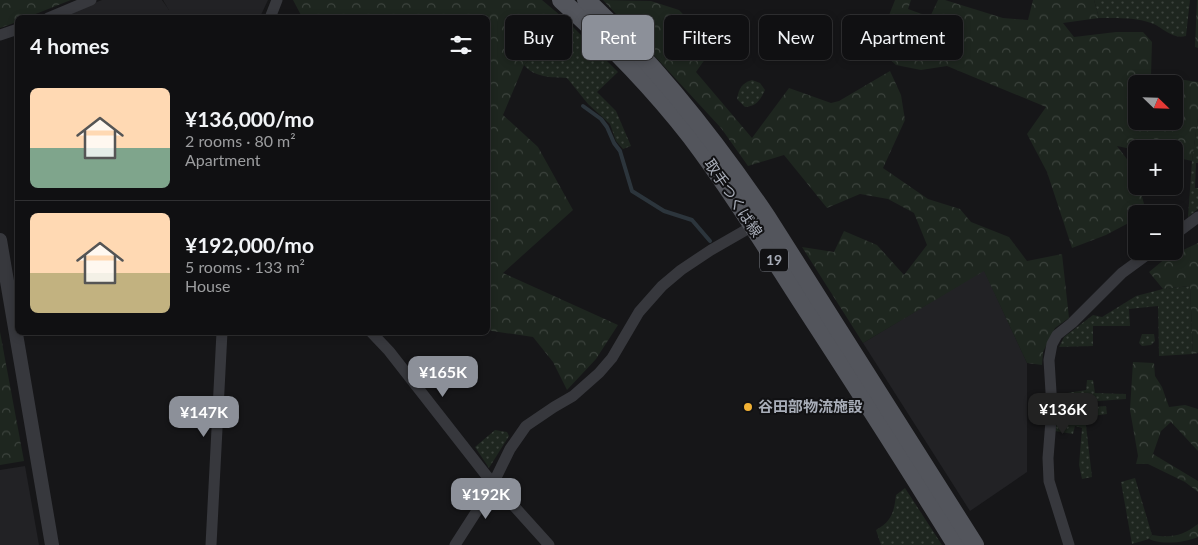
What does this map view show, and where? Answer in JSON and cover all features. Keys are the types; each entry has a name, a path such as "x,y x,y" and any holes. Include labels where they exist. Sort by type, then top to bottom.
{"main road":[{"name":"取手つくば線","path":"561,0 588,24 628,66 684,130 752,227 889,437 956,545"},
{"name":"取手つくば線","path":"586,0 653,69 702,126 736,172 767,216 975,545"}],"street":[{"path":"55,15 91,0"},
{"path":"271,15 278,0"},
{"path":"0,35 15,30"},
{"path":"455,545 489,492 510,449 526,426 574,396 598,373 612,358 639,312 662,286 711,250 752,227 767,216"},
{"path":"1183,229 1198,218"},
{"path":"0,240 15,328"},
{"path":"1069,545 1049,481 1048,458 1052,408 1049,360 1052,344 1057,335 1072,323 1122,273 1140,260"},
{"path":"16,335 52,545"},
{"path":"211,545 222,335"},
{"path":"374,335 389,351 493,483 549,545"}],"shaded area":[{"path":"102,0 162,0 169,10 163,0 268,0 261,15 63,15"},
{"path":"984,270 1027,363 1027,472 970,511 863,343"},
{"path":"25,466 39,545 0,545 0,470"}],"green space":[{"path":"0,0 71,0 33,15 15,15 15,23 0,28"},
{"path":"293,0 542,0 560,15 505,15 505,60 529,60 524,65 503,115 538,147 573,210 503,273 618,325 596,359 567,390 553,362 533,337 490,330 490,15 301,15"},
{"path":"603,0 651,1 679,10 684,15 664,15 664,60 704,60 696,72 752,138 789,88 831,103 839,101 890,71 901,95 905,120 883,168 928,199 960,209 971,222 1009,237 1027,261 1062,254 1069,318 1055,328 1043,352 1042,365 1027,363 984,271 863,343 802,247 834,252 844,231 877,245 904,275 927,245 914,213 888,199 860,194 827,208 784,155 748,166 721,128 654,55 654,15 617,15"},
{"path":"895,0 911,0 908,9 924,15 889,15"},
{"path":"938,0 945,0 1003,18 1028,20 1033,0 1094,0 1099,18 1063,23 1074,37 1116,32 1143,32 1152,42 1151,75 1128,75 1128,130 1183,130 1183,80 1198,82 1198,117 1192,161 1183,159 1183,140 1128,140 1128,148 1117,146 1128,160 1128,195 1142,195 1144,204 1128,205 1128,223 1106,235 1072,248 1047,172 1027,134 1046,107 947,66 921,70 896,65 891,60 963,60 963,15 931,15"},
{"path":"1094,0 1190,0 1186,36 1176,36 1145,21 1125,18 1099,18"},
{"path":"1198,0 1198,48 1195,47"},
{"path":"572,26 582,36 582,60 606,60 618,72 597,92 616,111 631,146 623,149 616,141 610,124 588,104 567,78 538,75 524,65 529,60 572,60"},
{"path":"752,80 760,83 765,90 758,102 745,107 737,99 738,95 743,84"},
{"path":"1198,117 1198,163 1196,163 1195,188 1198,188 1198,209 1188,217 1192,161"},
{"path":"1198,243 1198,353 1193,354 1190,286 1163,289 1149,272 1164,260 1183,260 1183,250"},
{"path":"1190,286 1193,354 1159,356 1158,306 1129,309 1130,326 1093,326 1093,346 1059,347 1064,337 1093,315 1102,317 1136,296 1163,289"},
{"path":"0,332 24,461 0,465"},
{"path":"1142,334 1154,334 1155,341 1151,345 1142,346 1139,343"},
{"path":"1133,362 1154,363 1155,376 1162,387 1169,407 1185,405 1198,409 1198,451 1171,422 1161,431 1153,454 1198,481 1198,492 1185,482 1148,464 1136,464 1138,456 1130,410"},
{"path":"1087,380 1093,380 1095,393 1126,394 1126,399 1057,404 1056,397 1061,394 1086,390"},
{"path":"1106,406 1107,414 1085,417 1092,477 1082,479 1079,465 1082,428 1075,426 1073,434 1055,431 1058,409"},
{"path":"495,430 507,432 509,436 489,468 475,447"},
{"path":"1135,478 1152,535 1149,539 1132,544 1121,482"},
{"path":"905,488 942,545 881,545 876,530 889,519 893,511 896,495"},
{"path":"1198,524 1198,537 1192,539 1167,543 1149,539 1152,535 1171,536 1182,534"}],"waterway":[{"path":"583,106 601,119 607,127 620,151 632,191 664,211 692,220 710,241"}],"place":[{"name":"谷田部物流施設","path":"748,407"}]}
